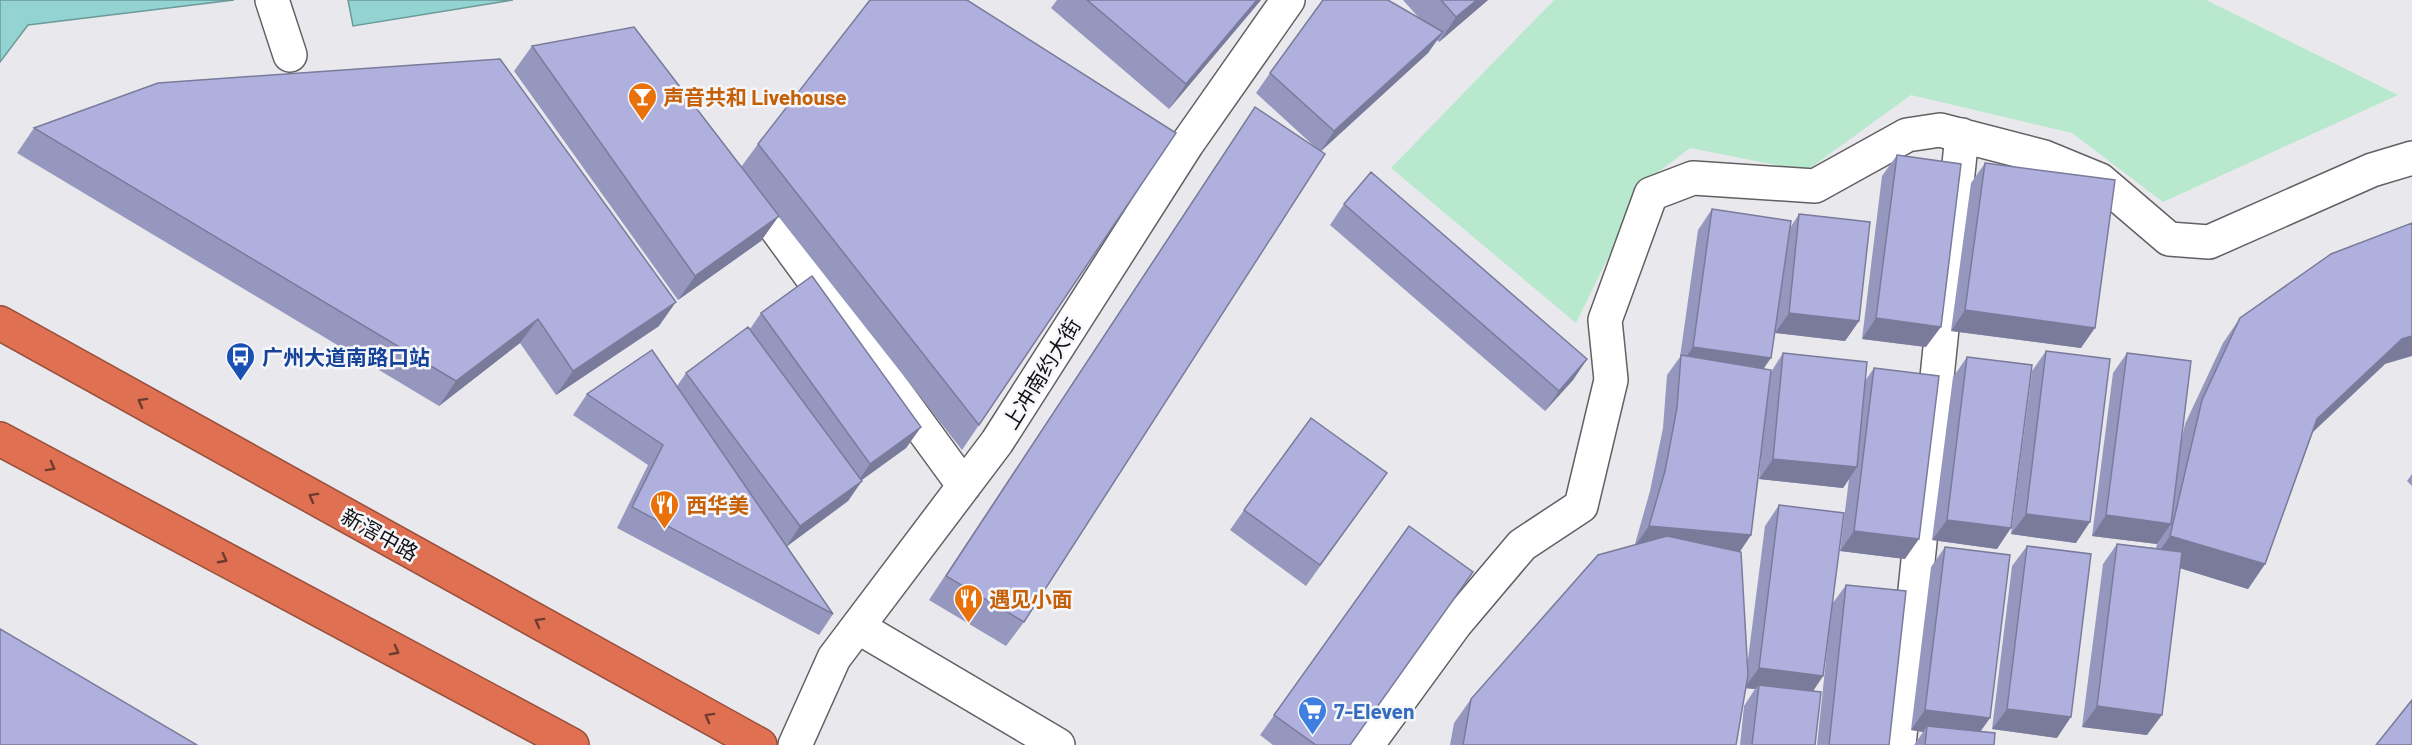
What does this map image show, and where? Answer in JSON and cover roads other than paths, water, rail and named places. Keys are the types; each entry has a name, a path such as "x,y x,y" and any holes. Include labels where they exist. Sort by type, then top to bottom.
{"highway":[{"name":"新滘中路","path":"0,324 760,745"},
{"path":"0,439 572,745"}],"street":[{"path":"272,0 288,49"},
{"name":"上冲南约大街","path":"795,745 834,658 997,442 1187,144 1288,0"},
{"path":"1367,745 1456,623 1522,545 1581,506 1611,380 1605,320 1651,194 1693,178 1815,186 1907,135 1940,130 2044,157 2100,180 2169,239 2209,242 2372,170 2412,158"},
{"path":"1899,745 1962,135"},
{"path":"732,167 964,486"},
{"path":"858,627 1058,745"}],"water":[{"path":"0,0 234,0 28,25 0,62"},
{"path":"348,0 513,0 353,26"}],"place":[{"name":"声音共和 Livehouse","path":"642,122"},
{"name":"广州大道南路口站","path":"241,382"},
{"name":"西华美","path":"665,530"},
{"name":"遇见小面","path":"968,624"},
{"name":"7-Eleven","path":"1313,736"}]}
